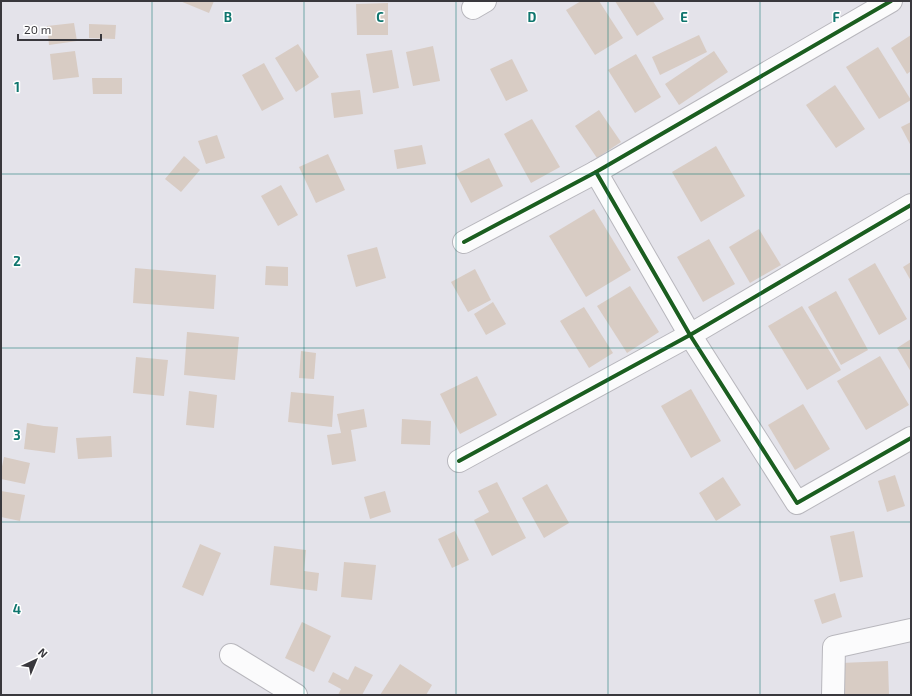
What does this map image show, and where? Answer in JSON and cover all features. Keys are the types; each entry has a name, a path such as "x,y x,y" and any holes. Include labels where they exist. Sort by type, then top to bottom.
{"street":[{"path":"464,242 596,172 891,1"},
{"path":"596,172 690,335 797,503 911,438"},
{"path":"458,461 690,335 911,205"},
{"path":"833,695 834,647 911,630"},
{"path":"231,655 296,695"}],"building":[{"path":"180,1 214,1 209,13"},
{"path":"581,1 599,1 623,38 595,55 566,10"},
{"path":"615,1 653,1 664,19 637,36"},
{"path":"388,3 388,35 357,35 356,4"},
{"path":"74,23 77,41 49,45 47,26"},
{"path":"89,24 116,25 115,39 89,38"},
{"path":"699,35 707,52 660,75 652,57"},
{"path":"911,35 911,71 907,74 891,48"},
{"path":"298,44 319,77 296,92 275,58"},
{"path":"433,46 440,81 413,86 406,52"},
{"path":"878,47 911,100 879,119 846,67"},
{"path":"392,50 399,88 373,93 366,54"},
{"path":"75,51 79,77 53,80 50,54"},
{"path":"714,51 728,72 679,105 665,84"},
{"path":"636,54 661,97 635,113 608,70"},
{"path":"512,59 528,91 506,101 490,69"},
{"path":"264,63 284,99 262,111 242,75"},
{"path":"92,78 122,78 122,94 93,94"},
{"path":"835,85 865,129 836,148 806,105"},
{"path":"360,90 363,114 334,118 331,93"},
{"path":"599,110 621,142 597,158 575,126"},
{"path":"532,119 560,167 531,183 504,134"},
{"path":"911,122 911,146 901,127"},
{"path":"217,135 225,158 206,164 198,141"},
{"path":"422,145 426,164 397,169 394,150"},
{"path":"716,146 745,196 701,222 672,172"},
{"path":"328,154 345,190 316,203 299,167"},
{"path":"184,156 200,170 181,192 165,179"},
{"path":"489,158 503,186 471,203 456,174"},
{"path":"281,185 298,215 278,226 261,196"},
{"path":"594,209 631,270 586,297 549,236"},
{"path":"759,229 781,265 750,283 729,247"},
{"path":"709,239 735,284 703,302 677,257"},
{"path":"377,247 386,278 356,287 347,255"},
{"path":"911,262 911,281 903,267"},
{"path":"875,263 907,319 879,335 848,279"},
{"path":"266,266 288,267 288,286 265,285"},
{"path":"135,268 216,275 214,309 133,303"},
{"path":"475,269 491,300 468,312 451,282"},
{"path":"630,286 659,332 627,353 597,306"},
{"path":"836,291 868,350 841,365 808,307"},
{"path":"493,302 506,324 486,335 474,314"},
{"path":"802,306 841,370 807,390 768,326"},
{"path":"584,307 613,353 589,368 560,321"},
{"path":"187,332 239,337 235,380 184,375"},
{"path":"911,339 911,372 897,348"},
{"path":"301,351 316,353 314,379 299,378"},
{"path":"880,356 909,405 866,430 837,381"},
{"path":"136,357 168,360 164,396 133,393"},
{"path":"477,376 497,415 460,434 440,394"},
{"path":"691,389 721,441 691,458 661,406"},
{"path":"189,391 217,395 214,428 186,425"},
{"path":"291,392 334,396 332,427 288,422"},
{"path":"803,404 830,449 795,470 768,425"},
{"path":"364,409 367,427 351,430 356,461 332,465 327,435 341,433 337,414"},
{"path":"402,419 431,421 430,445 401,444"},
{"path":"27,423 58,427 55,453 24,449"},
{"path":"111,436 112,457 78,459 76,438"},
{"path":"4,457 30,463 25,484 1,479"},
{"path":"895,475 905,506 887,512 878,481"},
{"path":"723,477 741,505 716,521 699,493"},
{"path":"497,482 526,538 492,556 474,520 489,512 478,491"},
{"path":"547,484 569,523 544,538 522,498"},
{"path":"1,491 25,495 20,521 1,517"},
{"path":"385,491 391,512 370,519 364,497"},
{"path":"455,531 469,560 452,568 438,539"},
{"path":"854,531 863,577 840,582 830,536"},
{"path":"200,544 221,553 203,596 182,587"},
{"path":"274,546 306,550 304,571 319,573 317,591 270,585"},
{"path":"344,562 376,565 372,600 341,597"},
{"path":"835,593 842,617 822,624 814,600"},
{"path":"302,622 331,636 314,672 285,658"},
{"path":"888,661 889,695 843,695 841,663"},
{"path":"400,664 432,685 426,695 380,695"},
{"path":"355,666 373,675 362,695 338,695 341,689 328,682 333,672 348,680"}],"cycle path":[{"path":"464,242 596,172 891,1"},
{"path":"596,172 690,335 797,503 911,438"},
{"path":"459,461 690,335 911,205"}]}
